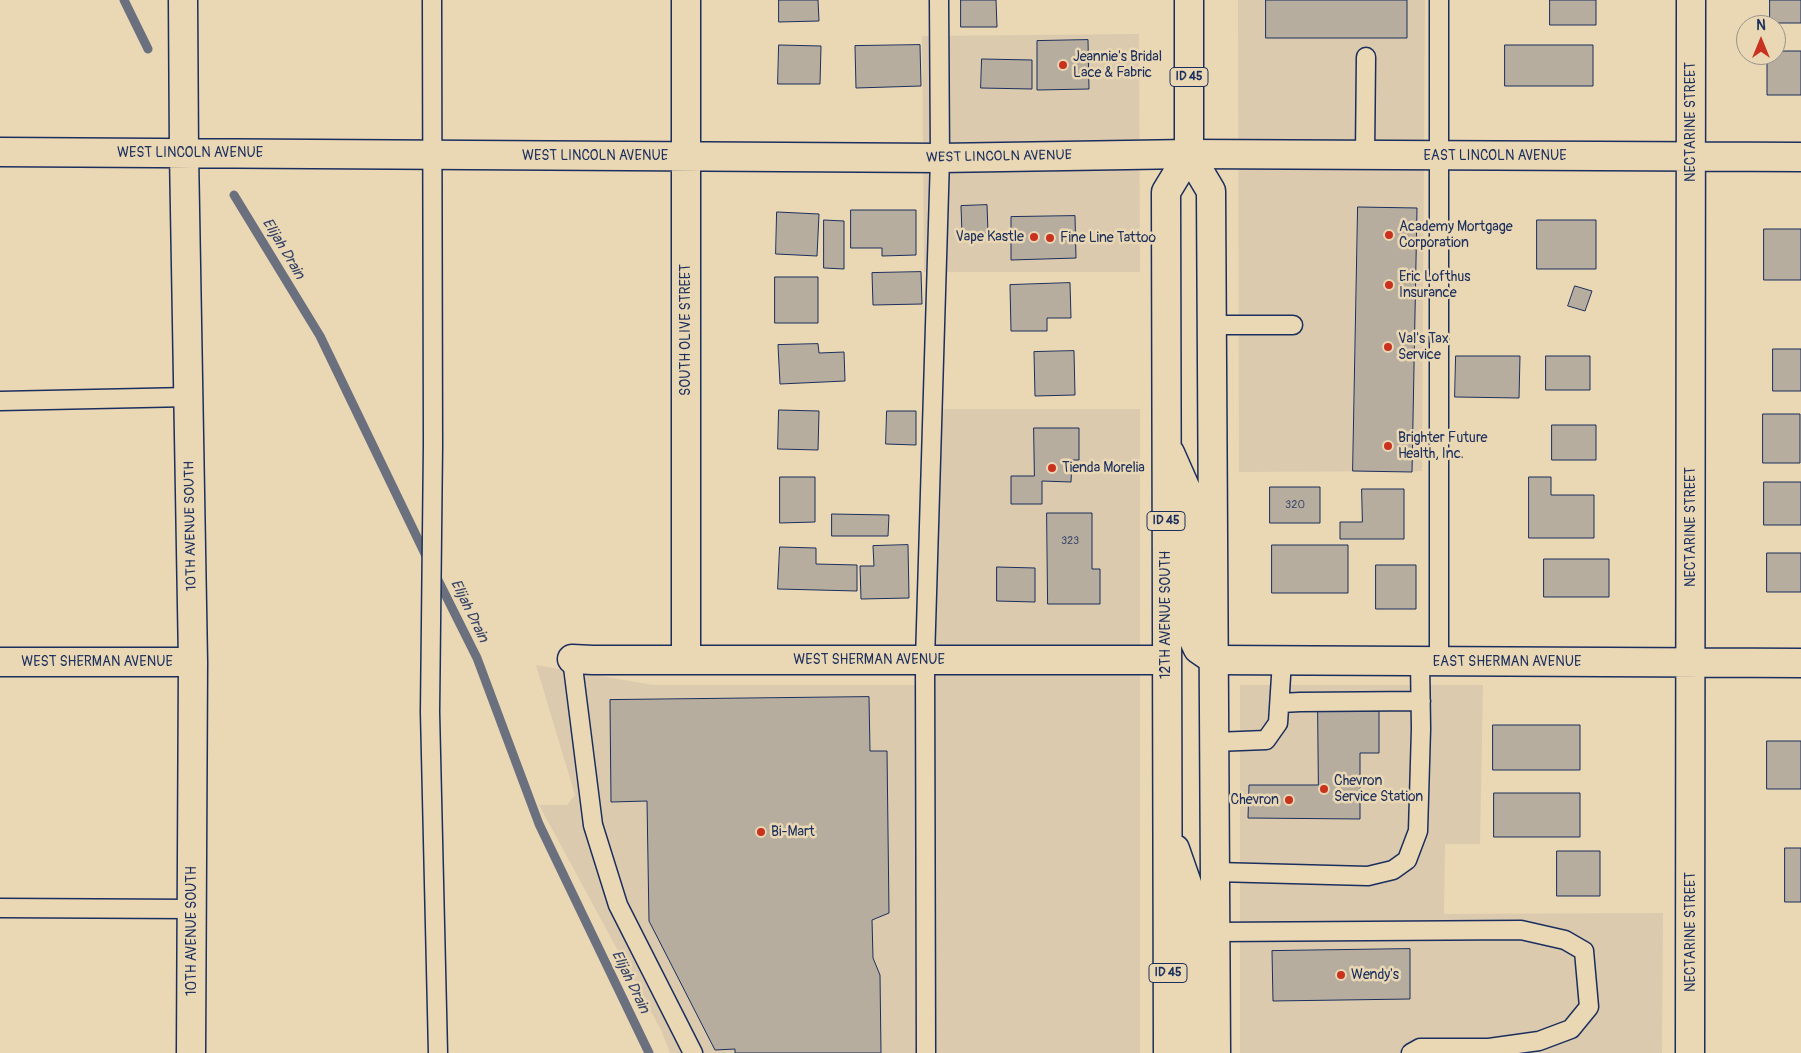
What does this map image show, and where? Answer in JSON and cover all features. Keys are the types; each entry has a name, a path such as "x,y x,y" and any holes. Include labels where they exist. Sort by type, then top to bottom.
{"street":[{"name":"10TH AVENUE SOUTH","path":"184,0 184,154 194,662 191,1053"},
{"name":"SOUTH OLIVE STREET","path":"686,0 686,660"},
{"name":"ID 45","path":"1189,0 1189,154"},
{"name":"NECTARINE STREET","path":"1690,1053 1691,0"},
{"name":"WEST LINCOLN AVENUE","path":"0,152 940,158 1189,154"},
{"name":"EAST LINCOLN AVENUE","path":"1189,154 1801,157"},
{"path":"1189,154 1211,191 1216,1053"},
{"name":"12TH AVENUE SOUTH","path":"1168,1053 1166,192 1189,154"},
{"path":"1166,444 1189,496 1190,632 1198,649 1214,660"},
{"name":"WEST SHERMAN AVENUE","path":"572,659 1166,660"},
{"name":"EAST SHERMAN AVENUE","path":"1214,660 1801,663"},
{"name":"WEST SHERMAN AVENUE","path":"0,662 194,662"},
{"path":"1168,826 1190,892 1190,1053"}],"lane":[{"path":"432,0 433,445 430,712 438,1053"},
{"path":"926,1053 925,660 940,158 939,0"},
{"path":"1216,872 1368,876 1393,870 1408,860 1418,831 1421,701 1430,661 1439,155 1439,0"},
{"path":"1364,155 1366,57"},
{"path":"1212,325 1293,325"},
{"path":"0,401 189,397"},
{"path":"572,659 592,816 618,905 693,1053"},
{"path":"1215,742 1266,740 1278,723 1281,704 1282,661"},
{"path":"1281,704 1300,702 1421,701"},
{"path":"0,908 192,909"},
{"path":"1216,932 1521,930 1565,940 1584,951 1589,1007 1571,1029 1539,1041 1506,1046 1489,1048 1420,1048 1411,1053"}],"shaded area":[{"path":"1238,0 1425,0 1422,471 1239,472"},
{"path":"1139,34 1140,272 924,272 922,36"},
{"path":"926,409 1140,409 1140,1053 670,1053 661,1030 539,805 567,805 575,795 536,665 653,685 927,685"},
{"path":"1240,685 1483,685 1480,844 1445,844 1444,914 1663,913 1662,1053 1240,1053"}],"building":[{"path":"779,0 818,0 819,21 779,22"},
{"path":"961,0 996,0 997,27 961,27"},
{"path":"1266,0 1407,0 1407,38 1266,38"},
{"path":"1550,0 1596,0 1596,25 1550,25"},
{"path":"1770,0 1801,0 1801,23 1786,23 1786,15 1770,15"},
{"name":"Jeannie's Bridal Lace & Fabric","path":"1088,40 1089,89 1037,90 1037,41"},
{"path":"779,45 821,46 820,84 778,84"},
{"path":"920,45 921,86 856,88 855,46"},
{"path":"1505,45 1593,45 1593,86 1505,86"},
{"path":"1786,51 1801,51 1801,95 1767,95 1767,65 1786,65"},
{"path":"982,59 1032,60 1032,89 981,88"},
{"path":"987,205 988,233 962,234 961,206"},
{"path":"1358,207 1417,208 1412,472 1353,471"},
{"path":"851,210 916,210 916,255 882,256 882,248 851,248"},
{"path":"777,212 819,214 817,256 776,254"},
{"path":"1075,216 1076,258 1011,260 1011,217"},
{"path":"824,220 844,221 844,269 824,268"},
{"path":"1537,220 1596,220 1596,269 1537,269"},
{"path":"1764,229 1801,229 1801,280 1764,280"},
{"path":"921,272 922,304 873,305 872,273"},
{"path":"775,277 818,277 818,323 775,323"},
{"path":"1070,283 1071,318 1047,318 1047,331 1011,331 1010,285"},
{"path":"1575,286 1592,291 1585,311 1568,306"},
{"path":"818,344 819,353 844,352 845,381 780,384 778,345"},
{"path":"1773,349 1801,349 1801,391 1773,391"},
{"path":"1074,351 1075,395 1035,396 1034,352"},
{"path":"1456,356 1520,356 1519,398 1455,397"},
{"path":"1546,356 1590,356 1590,390 1546,390"},
{"path":"779,410 819,411 818,450 778,449"},
{"path":"887,411 916,411 916,445 886,444"},
{"path":"1763,414 1800,414 1800,463 1763,463"},
{"path":"1552,425 1596,425 1596,460 1552,460"},
{"name":"Tienda Morelia","path":"1034,428 1079,428 1079,460 1072,460 1071,482 1042,481 1042,504 1011,504 1011,476 1034,476"},
{"path":"780,477 815,477 815,522 780,523"},
{"path":"1529,477 1551,477 1551,495 1594,495 1594,538 1529,538"},
{"path":"1764,482 1801,482 1801,525 1764,525"},
{"path":"1270,487 1320,487 1320,523 1270,523"},
{"path":"1362,489 1404,489 1404,539 1340,539 1340,522 1362,522"},
{"path":"1047,513 1092,513 1092,569 1100,569 1100,604 1048,604"},
{"path":"832,514 889,515 888,536 832,536"},
{"path":"908,545 909,598 861,599 860,566 874,566 873,546"},
{"path":"1272,545 1348,545 1348,593 1272,593"},
{"path":"780,547 816,548 816,564 857,565 857,591 778,589"},
{"path":"1767,553 1801,553 1801,592 1767,592"},
{"path":"1544,559 1609,559 1609,597 1544,597"},
{"path":"1376,565 1416,565 1416,609 1376,609"},
{"path":"997,567 1035,568 1035,602 997,601"},
{"path":"869,697 870,751 887,751 889,913 872,920 873,958 880,975 881,1053 735,1053 735,1049 715,1050 649,921 647,801 611,802 610,700"},
{"path":"1318,710 1379,711 1379,753 1360,753 1360,819 1248,818 1249,785 1318,785"},
{"path":"1493,725 1580,725 1580,770 1493,770"},
{"path":"1767,741 1801,741 1801,789 1767,789"},
{"path":"1494,793 1580,793 1580,837 1494,837"},
{"path":"1785,848 1801,848 1801,902 1785,902"},
{"path":"1557,851 1600,851 1600,896 1557,896"},
{"name":"Wendy's","path":"1410,949 1410,999 1273,1001 1272,951"}],"waterway":[{"name":"Elijah Drain","path":"124,0 148,49"},
{"name":"Elijah Drain","path":"234,195 320,336 428,560"},
{"name":"Elijah Drain","path":"435,574 477,658 539,824 649,1053"}],"place":[{"name":"Jeannie's Bridal Lace & Fabric","path":"1063,65"},
{"name":"Academy Mortgage Corporation","path":"1389,235"},
{"name":"Vape Kastle","path":"1034,237"},
{"name":"Fine Line Tattoo","path":"1050,238"},
{"name":"Eric Lofthus Insurance","path":"1389,285"},
{"name":"Val's Tax Service","path":"1388,347"},
{"name":"Brighter Future Health, Inc.","path":"1388,446"},
{"name":"Tienda Morelia","path":"1052,468"},
{"name":"Chevron Service Station","path":"1324,789"},
{"name":"Chevron","path":"1289,800"},
{"name":"Bi-Mart","path":"761,832"},
{"name":"Wendy's","path":"1341,975"}]}
